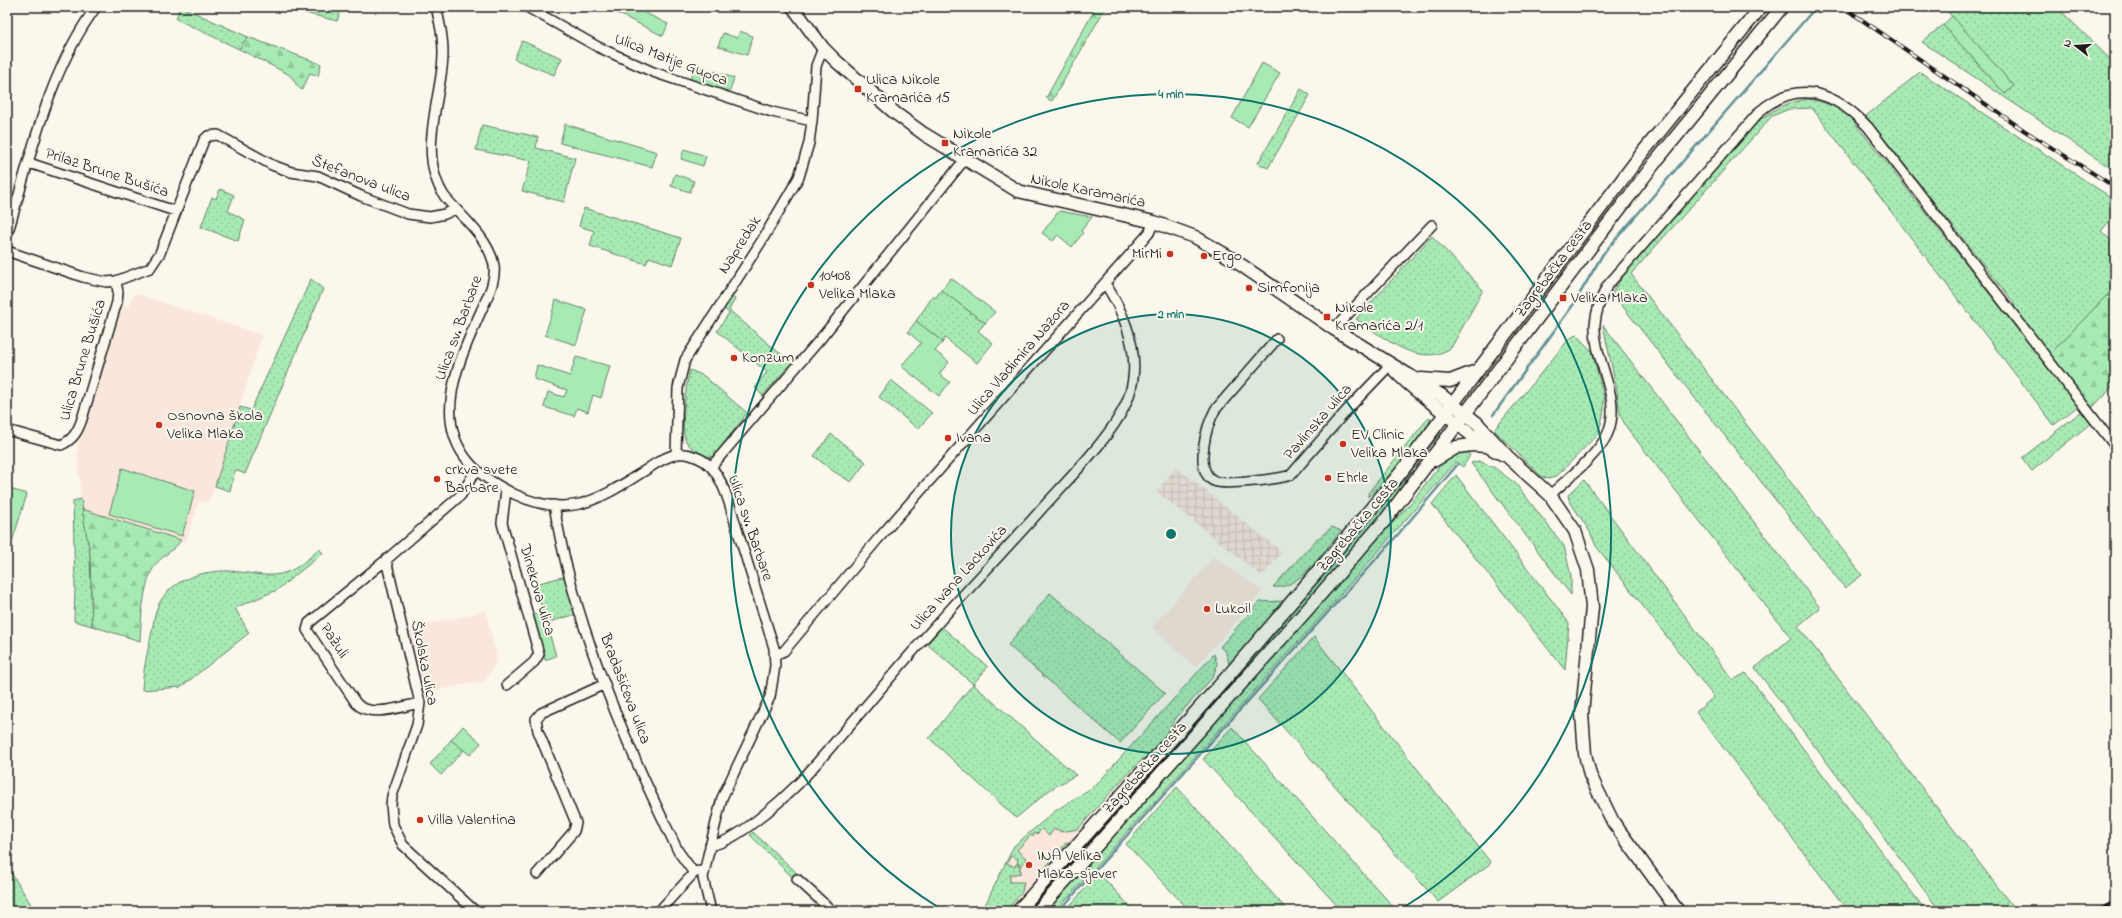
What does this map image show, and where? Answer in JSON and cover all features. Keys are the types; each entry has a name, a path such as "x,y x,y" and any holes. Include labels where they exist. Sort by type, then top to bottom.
{"main road":[{"name":"Nikole Karamarića","path":"793,7 824,48 842,66 900,117 1010,188 1028,195 1154,222 1195,237 1231,258 1334,329 1390,365"},
{"name":"Zagrebačka cesta","path":"1018,911 1299,595 1392,483 1642,152 1760,7"},
{"name":"Zagrebačka cesta","path":"1038,911 1307,610 1386,519 1429,464 1652,166 1782,7"},
{"path":"1390,365 1407,382 1445,414 1488,447 1508,457"},
{"path":"1390,365 1414,377 1466,414 1486,432 1508,457 1550,495 1575,531 1588,570 1592,607 1582,714 1585,754 1590,775 1613,822 1678,911"},
{"path":"1414,377 1436,382 1450,382 1479,369"},
{"path":"1429,464 1457,447 1472,445 1488,447"}],"street":[{"path":"7,235 45,106 59,70 77,35 96,7"},
{"name":"Ulica sv. Barbare","path":"436,7 443,46 442,67 433,127 433,168 439,188 489,250 494,271 490,292 458,368 450,408 453,437 468,461 476,470 506,490 528,500 554,505 580,504 592,500 622,485 663,460 676,454 695,457 711,467 724,492 731,511 775,655 774,677 770,696 730,777 722,798 710,845 704,870 704,887 711,911"},
{"name":"Ulica Matije Gupca","path":"527,7 611,53 653,72 772,112 812,121"},
{"name":"Napredak","path":"676,454 678,388 685,360 792,190 805,158 812,121 816,66 824,48"},
{"path":"1550,495 1600,446 1609,428 1612,412 1611,395 1598,347 1595,324 1598,310 1607,286 1760,111 1777,98 1796,92 1818,94 1837,100 1851,110 1868,128 2115,446"},
{"name":"Ulica Brune Bušića","path":"7,251 83,277 106,282 116,281 143,271 154,264 204,140 208,136 218,135 237,146"},
{"name":"Štefanova ulica","path":"237,146 283,170 318,176 361,196 408,214 430,217 445,214 455,209"},
{"path":"711,467 822,337 965,159"},
{"name":"Prilaz Brune Bušića","path":"29,163 175,211"},
{"name":"Ulica Vladimira Nazora","path":"775,655 784,651 878,539 1149,233 1154,222"},
{"path":"1334,329 1432,225"},
{"name":"Ulica Brune Bušića","path":"7,430 55,444 66,442 76,434 82,419 117,302 118,292 116,281"},
{"name":"Ulica Ivana Lackovića","path":"710,845 723,842 758,819 783,800 938,622 976,584 1112,428 1128,397 1132,384 1134,359 1130,335 1125,321 1105,283"},
{"name":"Pavlinska ulica","path":"1277,339 1220,404 1210,420 1205,439 1204,466 1207,475 1215,481 1228,483 1291,475 1347,410 1390,365"},
{"path":"386,560 462,495 476,470"},
{"name":"Dinekova ulica","path":"506,490 502,523 539,654 534,662 507,685"},
{"name":"Bradašićeva ulica","path":"554,505 572,582 605,684 660,815 678,851 694,873"},
{"name":"Školska ulica","path":"386,560 420,703 418,725 392,796 391,805 393,825 403,845 475,911"},
{"name":"Pažuli","path":"386,560 309,623 307,630 356,703 364,710 389,709 420,703"},
{"path":"537,874 574,831 576,823 538,731 536,719 540,713 605,684"},
{"path":"660,911 694,873 704,870"},
{"path":"797,879 832,911"}],"shaded area":[{"name":"Osnovna škola Velika Mlaka","path":"134,293 262,335 215,486 207,503 199,501 186,542 82,509 77,455 78,444 123,306 129,307"},
{"path":"1176,467 1282,552 1262,576 1157,492"},
{"name":"Lukoil","path":"1214,557 1263,591 1195,667 1152,627"},
{"path":"486,611 497,659 485,681 437,690 424,694 410,632 413,627"},
{"name":"INA Velika Mlaka-sjever","path":"1055,812 1079,827 1070,845 1040,879 1017,899 996,883 1012,850"}],"green space":[{"path":"180,7 248,37 239,49 176,19"},
{"path":"342,7 337,21 286,8"},
{"path":"620,7 633,7 668,24 663,36 617,13"},
{"path":"1096,7 1106,7 1052,101 1046,98"},
{"path":"1953,7 2057,7 2115,64 2115,171 1922,42 1943,25 2005,94 2014,86 1948,12"},
{"path":"1952,16 2014,86 2005,94 1943,25"},
{"path":"740,31 753,36 747,55 718,46 723,33 737,38"},
{"path":"248,37 321,64 318,76 310,73 302,90 288,74 239,49"},
{"path":"522,41 562,58 554,75 514,59"},
{"path":"1262,63 1280,73 1248,127 1232,118"},
{"path":"695,65 734,78 728,97 689,84"},
{"path":"1920,72 2115,200 2115,215 2101,231 2115,244 2115,287 2050,354 2015,310 2014,303 1866,116"},
{"path":"1301,89 1310,95 1268,168 1258,163"},
{"path":"1808,99 1831,106 1851,118 2078,406 2054,425 1812,108 1789,109 1772,116 1631,274 1862,575 1845,588 1612,293 1627,270 1754,125 1779,108 1793,102"},
{"path":"565,124 657,152 652,167 560,143"},
{"path":"482,125 538,137 536,148 575,158 564,202 522,191 531,161 476,150"},
{"path":"684,149 706,156 703,166 681,159"},
{"path":"675,174 694,181 690,192 671,186"},
{"path":"220,189 234,195 228,211 245,220 238,241 201,227 212,197 216,199"},
{"path":"584,208 681,238 672,265 649,257 646,264 590,246 594,231 579,226"},
{"path":"1059,211 1092,217 1081,231 1083,233 1072,247 1058,235 1053,241 1042,233"},
{"path":"1432,236 1483,290 1451,348 1439,354 1426,355 1414,353 1390,342 1356,319"},
{"path":"951,278 995,312 985,323 941,290"},
{"path":"311,279 323,289 245,474 235,470 230,491 215,486 240,407 251,410"},
{"path":"2115,287 2115,384 2092,408 2050,354"},
{"path":"941,290 985,323 978,331 993,343 977,363 945,338 943,342 916,321 933,296 935,298"},
{"path":"730,295 735,299 729,310 791,363 763,396 755,388 767,372 717,331 729,313 722,307"},
{"path":"556,300 587,310 576,345 545,335"},
{"path":"916,321 943,342 935,351 949,362 939,374 950,382 939,396 901,366 921,343 908,332"},
{"path":"1603,325 1820,608 1798,626 2016,911 1940,911 1755,668 1791,638 1627,428 1620,415 1617,391"},
{"path":"1576,335 1592,351 1604,397 1604,410 1597,435 1556,477 1548,479 1541,476 1494,430 1569,339"},
{"path":"576,357 610,366 601,398 593,395 588,412 577,408 574,416 544,407 548,392 564,397 567,390 534,379 537,365 570,376"},
{"path":"690,370 704,376 747,413 716,454 712,457 701,454 694,449 688,444 684,435 684,406"},
{"path":"891,380 932,413 918,429 879,397"},
{"path":"2082,411 2091,423 2032,471 2022,458"},
{"path":"1429,417 1431,418 1427,429 1412,450 1368,497 1368,493"},
{"path":"1439,431 1441,432 1412,470 1386,509 1320,588 1030,911 1026,911 1341,555"},
{"path":"831,434 866,462 851,482 833,471 814,456"},
{"path":"1463,450 1470,455 1463,467 1456,462 1334,602 1056,911 1045,911 1363,554 1409,505 1445,459"},
{"path":"1479,461 1495,468 1516,484 1564,546 1571,576 1571,595 1471,463"},
{"path":"122,468 195,491 182,536 109,514"},
{"path":"1456,475 1569,623 1565,670 1432,504"},
{"path":"1584,480 1733,680 1746,673 1926,911 1848,911 1696,712 1714,697 1596,546 1590,532 1569,500 1568,495"},
{"path":"7,488 27,494 7,558"},
{"path":"81,499 90,554 92,626 74,621 75,588 73,501"},
{"path":"82,509 181,540 156,564 148,580 145,590 140,641 92,626 90,554"},
{"path":"1332,527 1341,531 1310,568 1292,583 1283,587 1273,587 1314,542"},
{"path":"319,549 323,553 277,590 235,608 249,633 181,687 142,690 145,663 158,606 163,597 171,589 188,578 209,572 230,571 266,575 280,574 296,568"},
{"path":"566,576 577,614 546,623 535,584"},
{"path":"1050,593 1165,693 1120,743 1008,645"},
{"path":"1259,602 1285,602 1229,664 1226,652 1220,647"},
{"path":"543,612 556,656 545,660 532,615"},
{"path":"942,627 988,667 973,684 927,644"},
{"path":"1314,637 1491,863 1438,902 1258,699"},
{"path":"1214,654 1217,664 1213,677 1176,718 1159,745 1127,774 1078,829 1060,832 1059,830 1054,829 1049,836 1042,829 1037,834 1035,833 1033,836 1031,835 1017,850 1027,859 1022,865 1017,863 1018,859 1011,856 1007,863 1015,867 1016,864 1021,866 1019,870 1021,870 1021,873 1010,875 1010,882 1024,882 1022,892 1006,911 982,911 1014,846 1055,811 1096,785"},
{"path":"973,684 1076,775 1051,789 1016,818 929,738"},
{"path":"463,726 481,743 470,755 451,740"},
{"path":"1232,727 1397,911 1342,911 1203,759"},
{"path":"451,740 464,750 441,775 430,764"},
{"path":"1177,787 1288,911 1190,911 1126,844"},
{"path":"753,832 797,873 793,878 750,835"},
{"path":"1067,842 1070,842 1070,845 1038,880 1037,877"},
{"path":"7,866 35,911 7,911"},
{"path":"1099,873 1134,911 1065,911"}],"waterway":[{"path":"1493,415 1573,305 1603,254 1816,7"},
{"path":"1059,911 1394,539 1458,464"}],"railway":[{"path":"1843,7 2025,131 2115,187"},
{"path":"2097,911 2115,902"}],"place":[{"name":"Ulica Nikole Kramarića 15","path":"858,89"},
{"name":"Nikole Kramarića 32","path":"945,143"},
{"name":"MirMi","path":"1170,254"},
{"name":"Ergo","path":"1204,256"},
{"name":"10408 Velika Mlaka","path":"811,285"},
{"name":"Simfonija","path":"1249,288"},
{"name":"Velika Mlaka","path":"1563,298"},
{"name":"Nikole Kramarića 2/1","path":"1327,317"},
{"name":"Konzum","path":"734,358"},
{"name":"Osnovna škola Velika Mlaka","path":"159,425"},
{"name":"Ivana","path":"948,438"},
{"name":"EV Clinic Velika Mlaka","path":"1343,444"},
{"name":"Ehrle","path":"1328,478"},
{"name":"crkva svete Barbare","path":"437,479"},
{"name":"Lukoil","path":"1207,609"},
{"name":"Villa Valentina","path":"420,820"},
{"name":"INA Velika Mlaka-sjever","path":"1029,865"}]}
